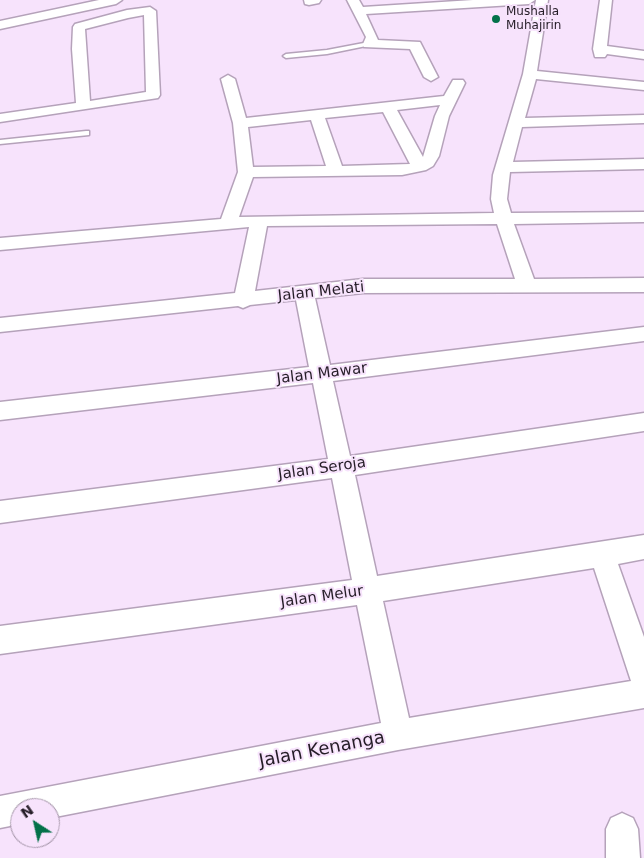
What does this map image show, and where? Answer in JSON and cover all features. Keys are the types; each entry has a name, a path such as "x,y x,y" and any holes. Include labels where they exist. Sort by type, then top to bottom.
{"street":[{"path":"67,0 68,5 91,0"},
{"path":"0,25 116,0"},
{"path":"369,44 372,42 372,37 355,6 529,0"},
{"path":"527,286 503,217 499,199 504,167 530,74 542,0"},
{"path":"606,0 600,52 644,55"},
{"path":"0,118 83,106 153,95 150,5 127,14 79,27 83,106"},
{"path":"369,44 414,45 431,77"},
{"path":"530,74 644,86"},
{"path":"228,79 240,124 246,172 229,222"},
{"path":"246,172 336,171 420,167 427,163 431,156 442,116 458,83"},
{"path":"240,124 449,100"},
{"path":"388,107 420,167"},
{"path":"317,115 336,171"},
{"path":"516,123 644,119"},
{"path":"504,167 644,164"},
{"path":"0,244 259,220 644,217"},
{"path":"243,300 259,220"},
{"name":"Jalan Melati","path":"0,325 363,286 644,285"},
{"path":"304,293 398,735"},
{"name":"Jalan Mawar","path":"0,411 644,334"},
{"name":"Jalan Seroja","path":"0,512 341,467 644,422"},
{"name":"Jalan Melur","path":"0,640 367,591 602,556 644,547"},
{"path":"602,556 644,677"},
{"name":"Jalan Kenanga","path":"0,812 398,735 644,693"}],"lane":[{"path":"286,56 327,52 369,44"},
{"path":"0,142 86,133"}],"place":[{"name":"Mushalla Muhajirin","path":"496,19"}]}
